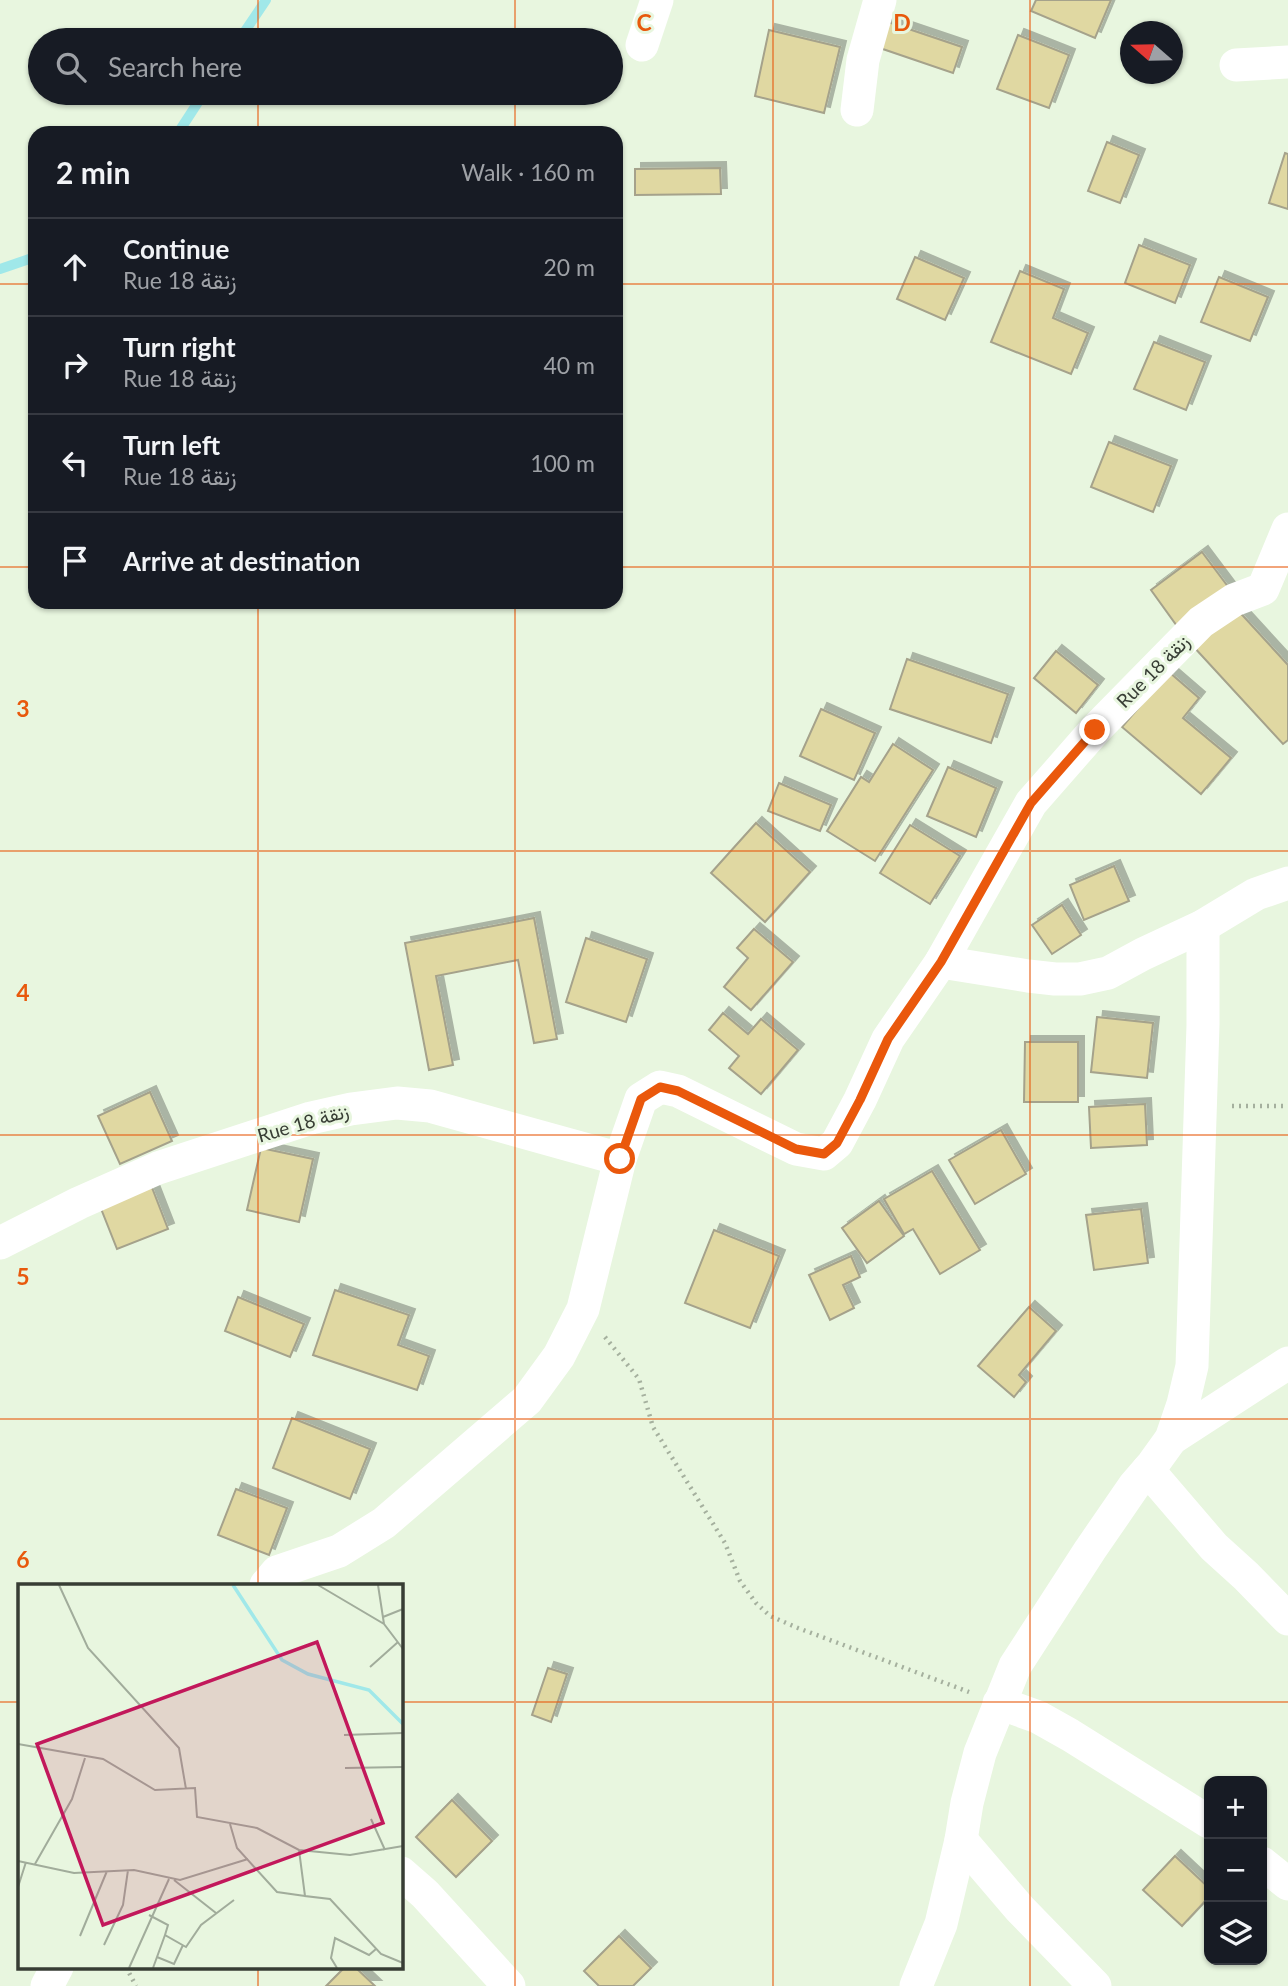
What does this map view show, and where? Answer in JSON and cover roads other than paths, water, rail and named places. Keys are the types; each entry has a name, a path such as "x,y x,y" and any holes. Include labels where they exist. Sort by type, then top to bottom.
{"street":[{"path":"642,45 657,0"},
{"path":"858,110 863,60 880,0"},
{"path":"1236,65 1288,62"},
{"name":"Rue 18 زنقة","path":"267,1584 277,1573 339,1551 384,1523 527,1400 559,1356 583,1308 620,1159 641,1099 660,1087 678,1091 796,1149 824,1154 837,1143 888,1039 941,962 1031,803 1095,730 1201,622 1234,600 1275,592 1288,529"},
{"path":"941,962 1028,976 1080,979 1108,974 1203,926 1256,894 1288,883"},
{"path":"916,1986 941,1924 980,1753 1014,1666 1113,1516 1171,1439 1183,1405 1192,1366 1203,1026 1203,926"},
{"name":"Rue 18 زنقة","path":"0,1244 79,1203 158,1168 311,1118 351,1109 397,1103 430,1106 620,1159"},
{"path":"1171,1439 1288,1363"},
{"path":"1148,1470 1214,1547 1288,1619"},
{"path":"999,1703 1038,1717 1070,1735 1204,1819"},
{"path":"961,1840 1020,1909 1095,1986"},
{"path":"1267,1867 1288,1884"},
{"path":"402,1874 425,1894 509,1986"},
{"path":"47,1986 56,1968"}],"waterway":[{"path":"247,28 266,0"},
{"path":"183,126 196,105"},
{"path":"0,269 28,259"}]}
